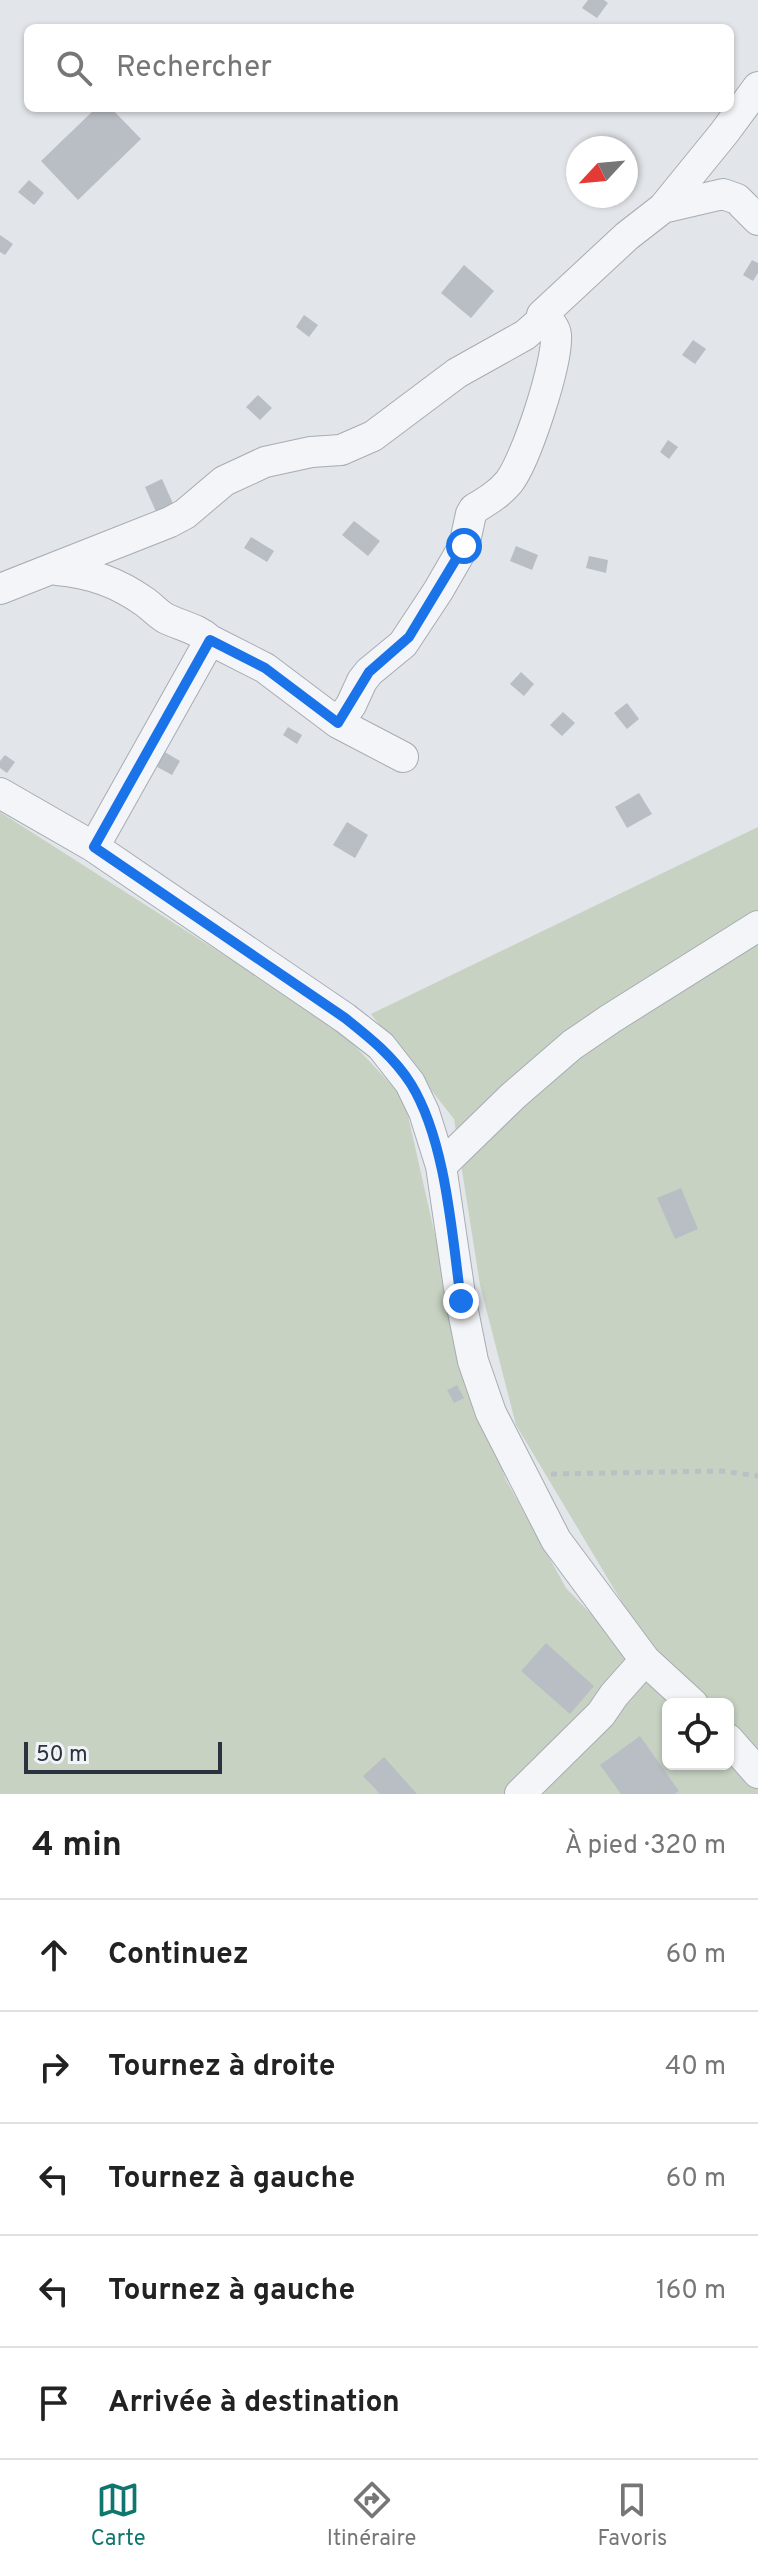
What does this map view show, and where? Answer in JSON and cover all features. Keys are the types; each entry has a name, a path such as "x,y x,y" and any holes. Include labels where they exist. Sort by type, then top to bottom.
{"street":[{"path":"0,589 170,522 185,514 224,481 265,462 311,452 341,450 363,441 457,373 525,335 540,322 542,315 627,236 663,208 758,87"},
{"path":"663,208 723,194 737,199 758,220"},
{"path":"338,723 362,681 403,644 438,591 464,546 474,509 507,484 521,463 550,370 556,333 542,315"},
{"path":"50,569 85,572 106,578 167,619 201,632 210,640 265,668 338,723 403,757"},
{"path":"94,847 210,640"},
{"path":"0,793 94,847 345,1018 381,1046 410,1083 424,1112 441,1166 473,1361 491,1413 556,1540 645,1660 686,1698"},
{"path":"441,1166 513,1096 572,1045 758,926"},
{"path":"520,1794 601,1714 645,1660"},
{"path":"734,1746 758,1773"}],"path":[{"path":"521,1472 578,1475 722,1471 758,1476"}],"green space":[{"path":"0,812 338,1028 404,1098 461,1350 506,1480 566,1588 672,1698 662,1698 662,1770 734,1770 734,1761 758,1786 758,1794 0,1794"},
{"path":"758,827 758,1750 734,1726 734,1698 706,1698 641,1634 516,1425 480,1285 454,1119 371,1014"}],"building":[{"path":"588,0 608,3 597,18 582,8"},
{"path":"92,112 115,112 141,139 78,200 41,161"},
{"path":"29,180 44,193 34,205 18,192"},
{"path":"0,235 13,244 5,255 0,252"},
{"path":"752,260 758,263 758,273 753,281 743,275"},
{"path":"464,265 494,291 471,318 441,293"},
{"path":"304,315 318,325 309,337 296,327"},
{"path":"693,340 706,349 695,364 682,355"},
{"path":"258,395 272,408 260,420 246,407"},
{"path":"668,440 678,447 669,459 660,452"},
{"path":"162,479 175,508 158,516 145,487"},
{"path":"354,521 380,541 368,556 342,535"},
{"path":"251,537 274,551 267,562 244,548"},
{"path":"516,546 538,555 532,570 510,561"},
{"path":"589,556 608,560 606,573 586,568"},
{"path":"521,672 534,684 524,696 510,684"},
{"path":"627,703 639,719 627,729 614,713"},
{"path":"563,712 575,723 562,736 550,725"},
{"path":"288,727 302,735 297,744 283,735"},
{"path":"158,748 180,761 172,775 150,763"},
{"path":"5,755 15,762 7,773 0,768 0,761"},
{"path":"639,793 652,814 627,828 615,807"},
{"path":"347,822 368,835 355,858 333,845"},
{"path":"681,1188 698,1229 675,1239 657,1198"},
{"path":"457,1385 464,1398 454,1403 447,1390"},
{"path":"546,1643 594,1686 570,1714 521,1671"},
{"path":"640,1736 679,1791 675,1794 621,1794 600,1765"},
{"path":"384,1757 417,1794 380,1794 363,1776"}],"route":[{"path":"461,1301 441,1166 424,1112 410,1083 381,1046 345,1018 94,847 210,640 265,668 338,723 369,672 409,637 464,546"}]}
